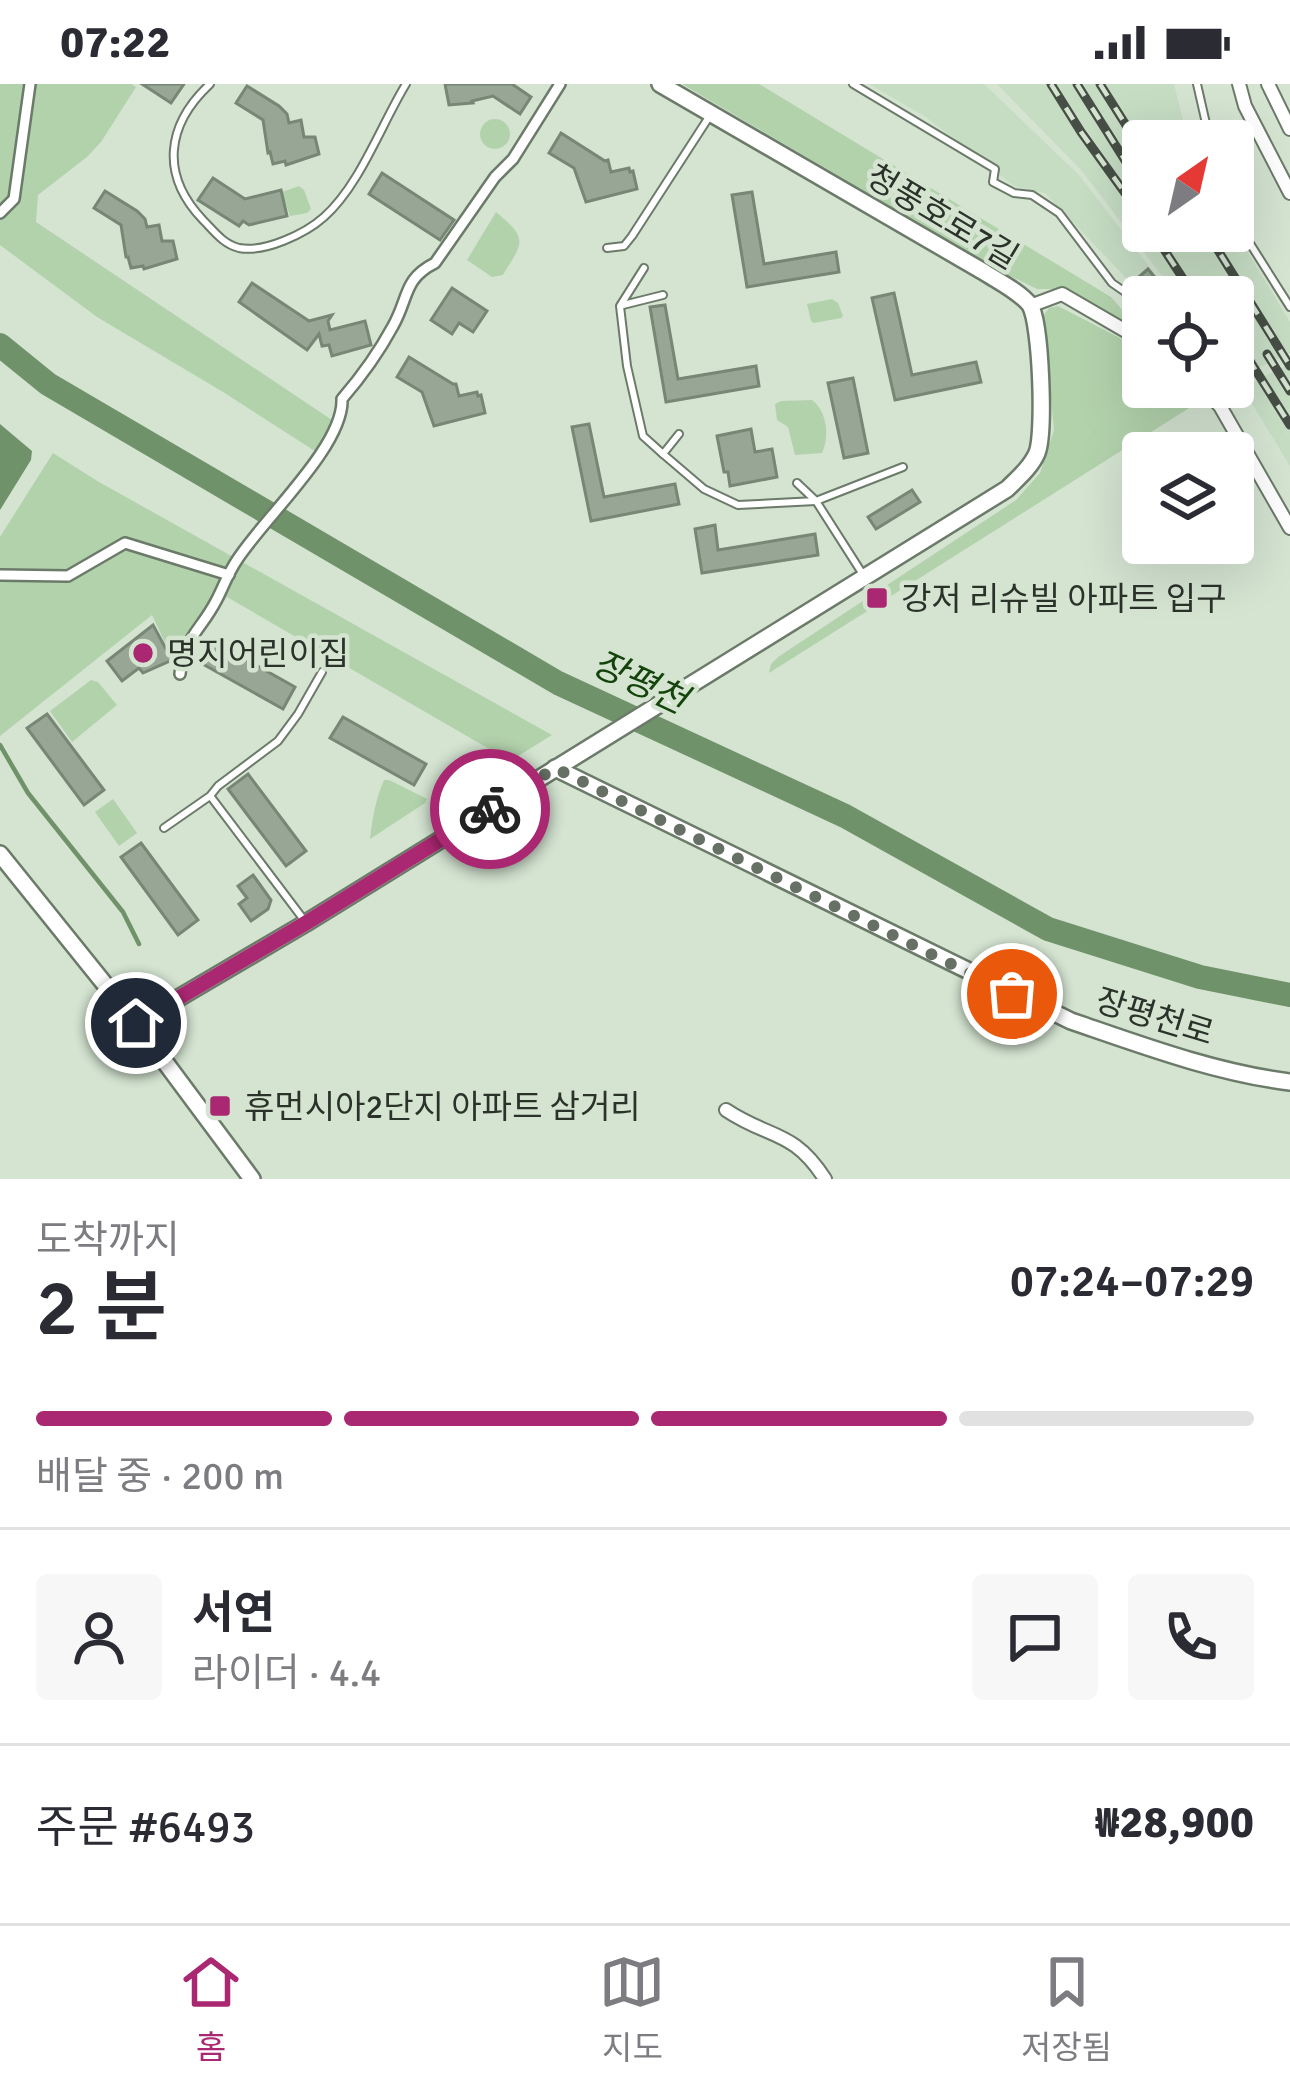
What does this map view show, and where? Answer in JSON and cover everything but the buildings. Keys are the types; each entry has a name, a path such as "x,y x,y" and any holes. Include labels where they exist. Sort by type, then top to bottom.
{"street":[{"path":"0,213 14,199 30,84"},
{"path":"180,674 186,644 236,561 319,456 342,412 342,399 395,322 408,284 439,257 513,158 560,84"},
{"name":"청풍호로7길","path":"555,768 1007,489 1036,455 1042,434 1036,327 1030,306 985,272 660,84"},
{"path":"1239,84 1245,106 1290,193"},
{"path":"1268,84 1290,129"},
{"path":"1030,306 1062,294 1122,329"},
{"path":"1221,408 1290,528"},
{"path":"0,575 68,576 125,543 229,575"},
{"path":"136,1023 555,768"},
{"name":"장평천로","path":"555,768 1071,1021 1258,1078 1290,1082"},
{"path":"0,854 136,1023 252,1179"},
{"path":"726,1110 796,1144 825,1179"}],"lane":[{"path":"210,84 177,126 173,169 190,206 222,240 242,249 286,242 323,218 348,189 406,84"},
{"path":"853,84 995,169 993,182 1014,193 1032,195 1058,213 1122,290"},
{"path":"1197,84 1205,120"},
{"path":"607,248 624,246 632,236 711,114"},
{"path":"1254,251 1290,307"},
{"path":"644,268 620,306 643,436 704,489 738,505 816,501 903,467"},
{"path":"620,306 663,296"},
{"path":"663,454 679,434"},
{"path":"797,483 816,501 864,576"},
{"path":"164,828 278,741 322,672"},
{"path":"210,796 306,923"}],"shaded area":[{"path":"0,84 136,87 101,142 38,195 36,222 338,424 321,455 97,317 0,245"},
{"path":"682,84 759,84 1111,297 1122,310 1122,323 1057,289 1037,289"},
{"path":"869,84 984,84 1079,175 1122,231 1122,252 1138,252 1156,276 1124,276 1045,193 1014,186 926,117"},
{"path":"997,84 1174,84 1183,120 1122,120 1122,224 1082,171"},
{"path":"495,119 510,134 495,149 480,134"},
{"path":"299,186 311,209 290,216 282,192"},
{"path":"496,212 519,241 503,275 492,277 467,260"},
{"path":"1144,252 1248,252 1290,322 1290,353 1254,370 1254,276 1162,276"},
{"path":"832,299 843,316 811,321 807,304"},
{"path":"1058,306 1122,339 1122,408 1189,408 1151,432 1122,432 1122,450 769,673 778,657 1016,500 1040,473 1054,430 1043,316"},
{"path":"1290,364 1290,466 1254,407 1254,381"},
{"path":"812,400 824,417 824,447 822,453 795,455 788,427 777,420 775,404"},
{"path":"0,424 32,451 0,510"},
{"path":"53,453 552,735 510,761 227,597 177,668 152,615 0,736 0,537"},
{"path":"91,680 117,705 72,742 50,711"},
{"path":"384,780 427,799 370,839 375,809"},
{"path":"113,799 137,833 119,846 95,812"}],"waterway":[{"name":"장평천","path":"0,345 48,384 558,683 845,816 1048,929 1200,977 1290,995"},
{"path":"0,745 28,793 123,912 139,944"}],"railway":[{"path":"1051,84 1122,189"},
{"path":"1077,84 1122,156"},
{"path":"1100,84 1123,120"},
{"path":"1166,252 1181,276"},
{"path":"1219,252 1290,366"},
{"path":"1267,354 1290,391"},
{"path":"1254,368 1290,425"}],"way so far":[{"path":"490,809 555,768 1012,994"}],"place":[{"name":"강저 리슈빌 아파트 입구","path":"877,598"},
{"name":"명지어린이집","path":"143,653"},
{"name":"휴먼시아2단지 아파트 삼거리","path":"220,1106"}],"route":[{"path":"136,1023 490,809"}]}
